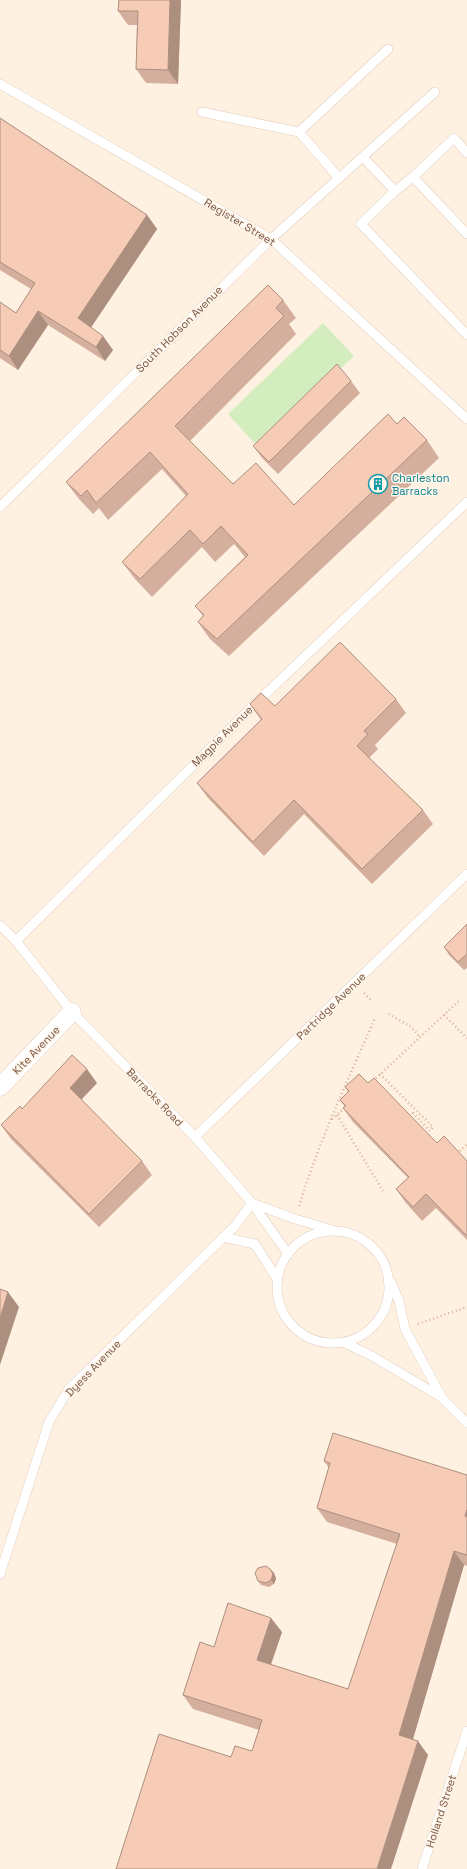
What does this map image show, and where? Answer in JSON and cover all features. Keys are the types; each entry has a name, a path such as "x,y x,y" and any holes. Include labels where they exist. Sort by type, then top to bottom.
{"street":[{"name":"Kite Avenue","path":"0,1087 72,1012"}],"lane":[{"path":"299,132 388,49"},
{"name":"Register Street","path":"0,84 271,239 467,419"},
{"name":"South Hobson Avenue","path":"0,506 271,239 435,92"},
{"path":"202,112 299,132 339,178"},
{"path":"467,153 454,138 361,224 467,335"},
{"path":"363,157 395,191"},
{"path":"413,177 467,234"},
{"name":"Magpie Avenue","path":"16,941 254,704 467,502"},
{"name":"Partridge Avenue","path":"195,1137 467,874"},
{"name":"Barracks Road","path":"0,925 16,941 72,1012 195,1137 252,1203 295,1219 336,1231"},
{"path":"252,1203 288,1254"},
{"name":"Dyess Avenue","path":"0,1574 49,1422 69,1389 235,1226 252,1203"},
{"path":"387,1271 389,1290 385,1309 374,1326 360,1337 343,1342 326,1343 308,1338 294,1328 283,1314 277,1297 277,1279 282,1262 293,1247 308,1236 327,1230 347,1232 364,1240 378,1253 387,1271 399,1301 405,1328 441,1397"},
{"path":"223,1237 255,1244 277,1279"},
{"path":"343,1342 372,1356 441,1397 467,1423"},
{"name":"Holland Street","path":"422,1869 467,1731"}],"path":[{"path":"364,992 372,1001"},
{"path":"370,1084 460,1000"},
{"path":"389,1014 412,1027 420,1037"},
{"path":"444,1015 467,1038"},
{"path":"297,1212 309,1174 330,1121 375,1018"},
{"path":"380,1074 433,1127 430,1131 412,1113 408,1117"},
{"path":"330,1121 348,1105"},
{"path":"337,1115 383,1191"},
{"path":"457,1154 467,1144"},
{"path":"414,1325 467,1307"}],"green space":[{"path":"323,323 354,356 258,447 228,414"}],"building":[{"path":"119,0 170,0 168,70 136,69 138,11 118,11"},
{"path":"0,118 147,215 78,318 103,336 96,347 38,311 9,356 0,350 0,302 16,313 35,283 0,262"},
{"path":"268,285 283,300 276,308 284,316 175,426 233,484 256,463 294,505 388,414 397,424 404,417 427,440 217,639 198,622 204,615 195,606 248,555 221,526 203,544 190,530 140,579 122,562 188,494 150,452 96,503 87,490 81,496 66,482"},
{"path":"337,364 351,381 269,462 253,446"},
{"path":"339,643 341,643 396,699 364,731 368,734 357,746 423,810 362,869 294,800 253,842 197,783 262,719 250,704 261,693 275,706"},
{"path":"467,924 467,954 458,962 444,947"},
{"path":"72,1055 87,1069 70,1088 142,1161 89,1214 1,1125 20,1106 22,1109"},
{"path":"359,1074 368,1083 374,1078 437,1143 444,1136 467,1161 467,1236 426,1194 413,1207 396,1189 409,1177 343,1108 346,1106 340,1100 349,1091 345,1087"},
{"path":"0,1289 8,1292 0,1318"},
{"path":"333,1433 467,1475 467,1509 465,1516 467,1517 467,1555 454,1551 399,1735 418,1741 377,1869 116,1869 159,1734 231,1757 235,1746 252,1751 262,1720 183,1695 200,1642 214,1647 228,1603 271,1618 257,1660 348,1689 400,1534 317,1508 330,1463 324,1461"},
{"path":"266,1566 273,1574 271,1580 266,1583 258,1581 255,1573 258,1568"}],"place":[{"name":"Charleston Barracks","path":"378,484"}]}
